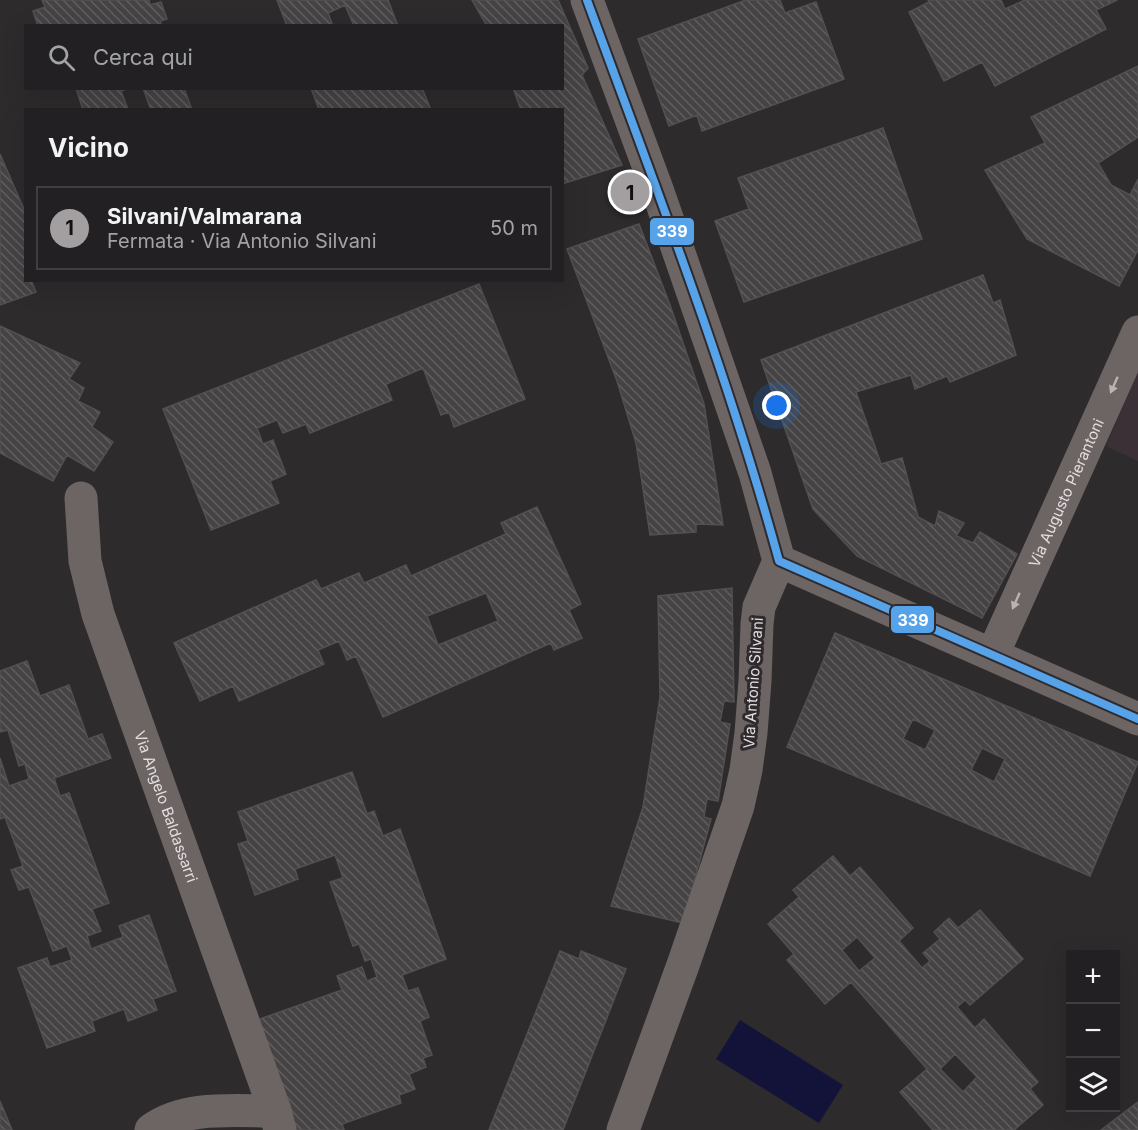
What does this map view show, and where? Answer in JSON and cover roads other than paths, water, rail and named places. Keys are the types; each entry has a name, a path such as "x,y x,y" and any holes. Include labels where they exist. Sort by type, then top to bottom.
{"street":[{"path":"587,0 658,192 755,473 779,561 1138,719"},
{"name":"Via Augusto Pierantoni","path":"993,654 1138,332"},
{"name":"Via Angelo Baldassarri","path":"81,498 85,561 98,614 277,1120"},
{"name":"Via Antonio Silvani","path":"623,1130 738,806 751,733 756,624 759,607 779,561"},
{"path":"151,1130 160,1123 191,1114 277,1120"}],"place":[{"name":"Silvani/Valmarana","path":"630,192"}]}
